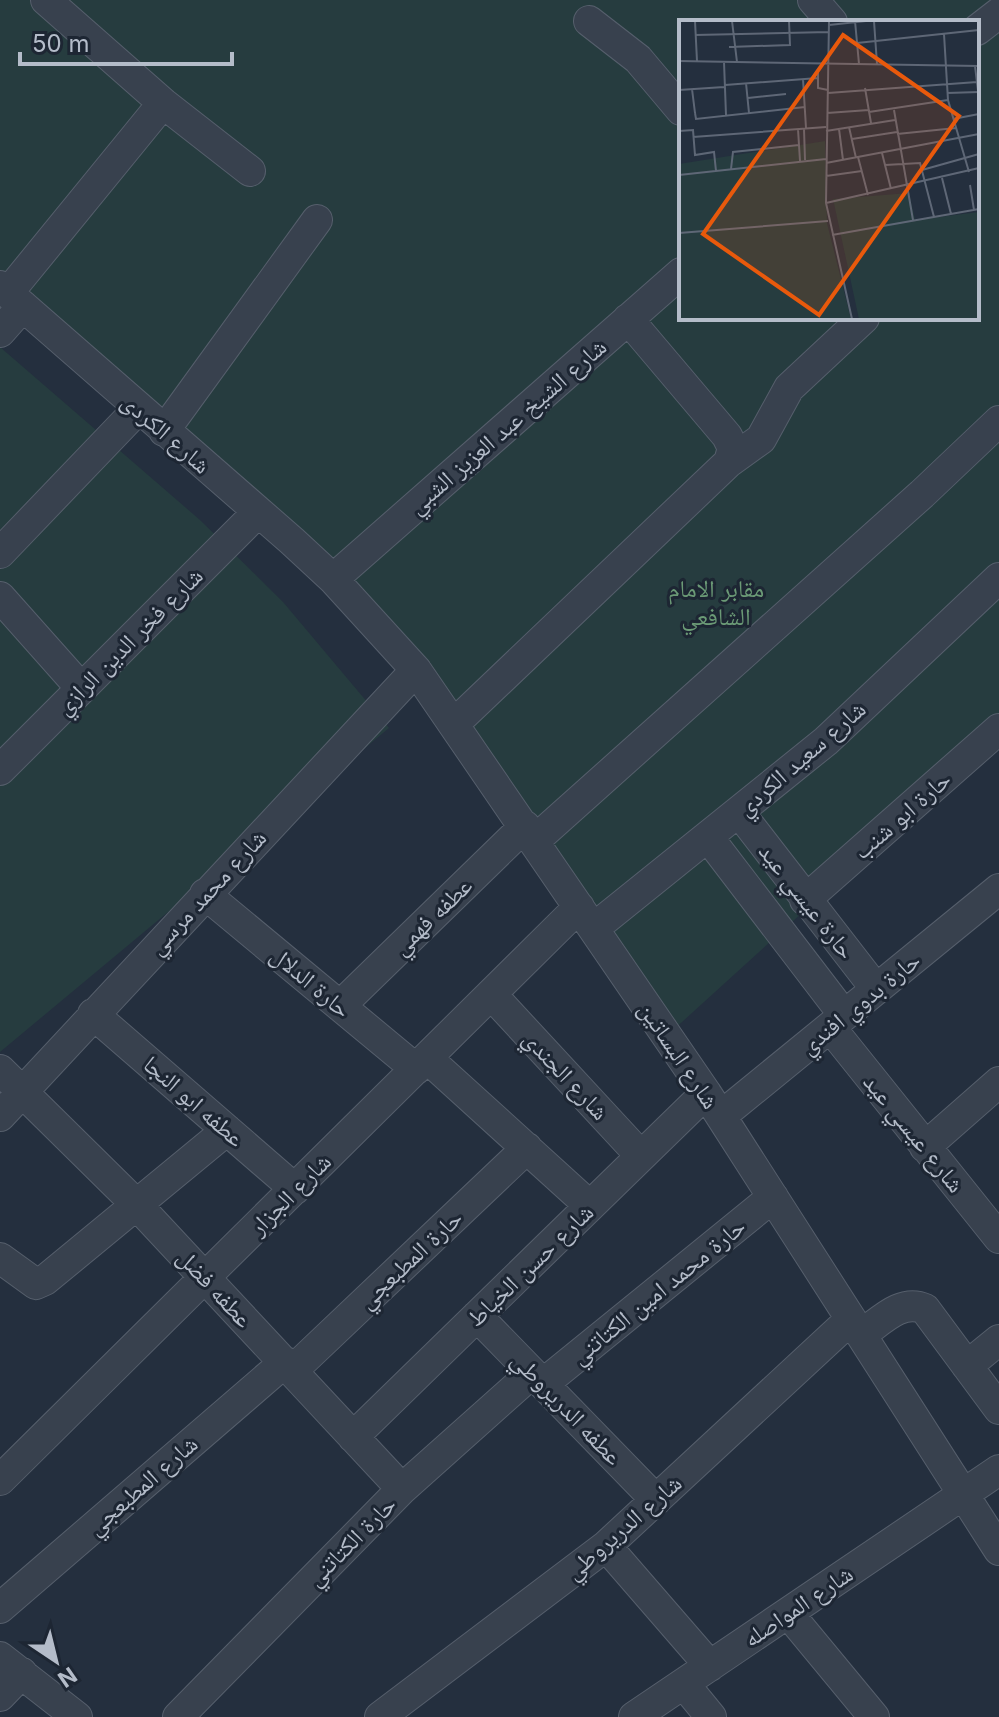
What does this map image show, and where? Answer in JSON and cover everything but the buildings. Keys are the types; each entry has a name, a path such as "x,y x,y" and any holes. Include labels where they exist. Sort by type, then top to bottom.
{"street":[{"path":"46,0 163,103 250,171"},
{"path":"813,0 830,20"},
{"path":"979,28 999,13"},
{"path":"589,21 638,59 679,108"},
{"path":"0,332 10,295 163,103"},
{"path":"164,431 317,220"},
{"name":"شارع الشيخ عبد العزيز الشبي","path":"333,579 679,275"},
{"name":"شارع الكردى","path":"10,295 333,579"},
{"path":"628,319 727,436 733,448 729,462"},
{"path":"454,724 729,462 761,439 789,388 862,320"},
{"path":"0,553 138,409"},
{"name":"عطفه فهمي","path":"340,1006 529,834 922,494 999,421"},
{"name":"شارع فخر الدين الرازي","path":"0,770 258,512"},
{"name":"شارع سعيد الكردي","path":"586,917 708,837 826,741 999,578"},
{"name":"شارع البساتين","path":"333,579 416,670 454,724 713,1105 961,1496 999,1550"},
{"path":"0,597 81,688"},
{"name":"شارع محمد مرسي","path":"0,1116 416,670"},
{"name":"حارة ابو شنب","path":"805,900 999,729"},
{"name":"حارة عيسي عيد","path":"739,812 876,989"},
{"name":"شارع عيسي عيد","path":"708,837 925,1147 999,1238"},
{"name":"حارة بدوي افندي","path":"713,1105 837,1021 999,889"},
{"name":"حارة الدلال","path":"205,894 340,1006 422,1064 527,1148 590,1206"},
{"name":"شارع الجزار","path":"0,1480 491,994 586,917"},
{"name":"شارع الجندي","path":"491,994 641,1156"},
{"name":"عطفه ابو النجا","path":"93,1014 295,1189"},
{"name":"عطفه فضل","path":"0,1070 137,1205 402,1489"},
{"path":"925,1147 999,1082"},
{"name":"شارع حسن الخياط","path":"353,1437 641,1156 713,1105"},
{"path":"0,1258 27,1280 36,1284 45,1280 227,1130"},
{"name":"حارة المطبعجي","path":"288,1366 527,1148"},
{"name":"حارة محمد امين الكتاتني","path":"538,1379 773,1197"},
{"name":"شارع الدريروطي","path":"380,1717 606,1546 856,1327 915,1305 925,1309 967,1366"},
{"name":"عطفه الدريروطي","path":"477,1316 656,1500"},
{"path":"999,1340 967,1366 999,1409"},
{"name":"شارع المطبعجي","path":"0,1608 288,1366"},
{"name":"حارة الكتاتني","path":"178,1717 402,1489 538,1379"},
{"name":"شارع المواصله","path":"634,1717 999,1470"},
{"path":"606,1546 710,1666"},
{"path":"788,1613 874,1717"},
{"path":"0,1696 11,1665 77,1717"},
{"path":"684,1684 711,1717"}],"green space":[{"name":"مقابر الامام الشافعي","path":"0,0 999,0 999,734 671,1032 410,655 0,280"},
{"path":"0,347 200,520 283,602 389,728 0,1052"}]}
